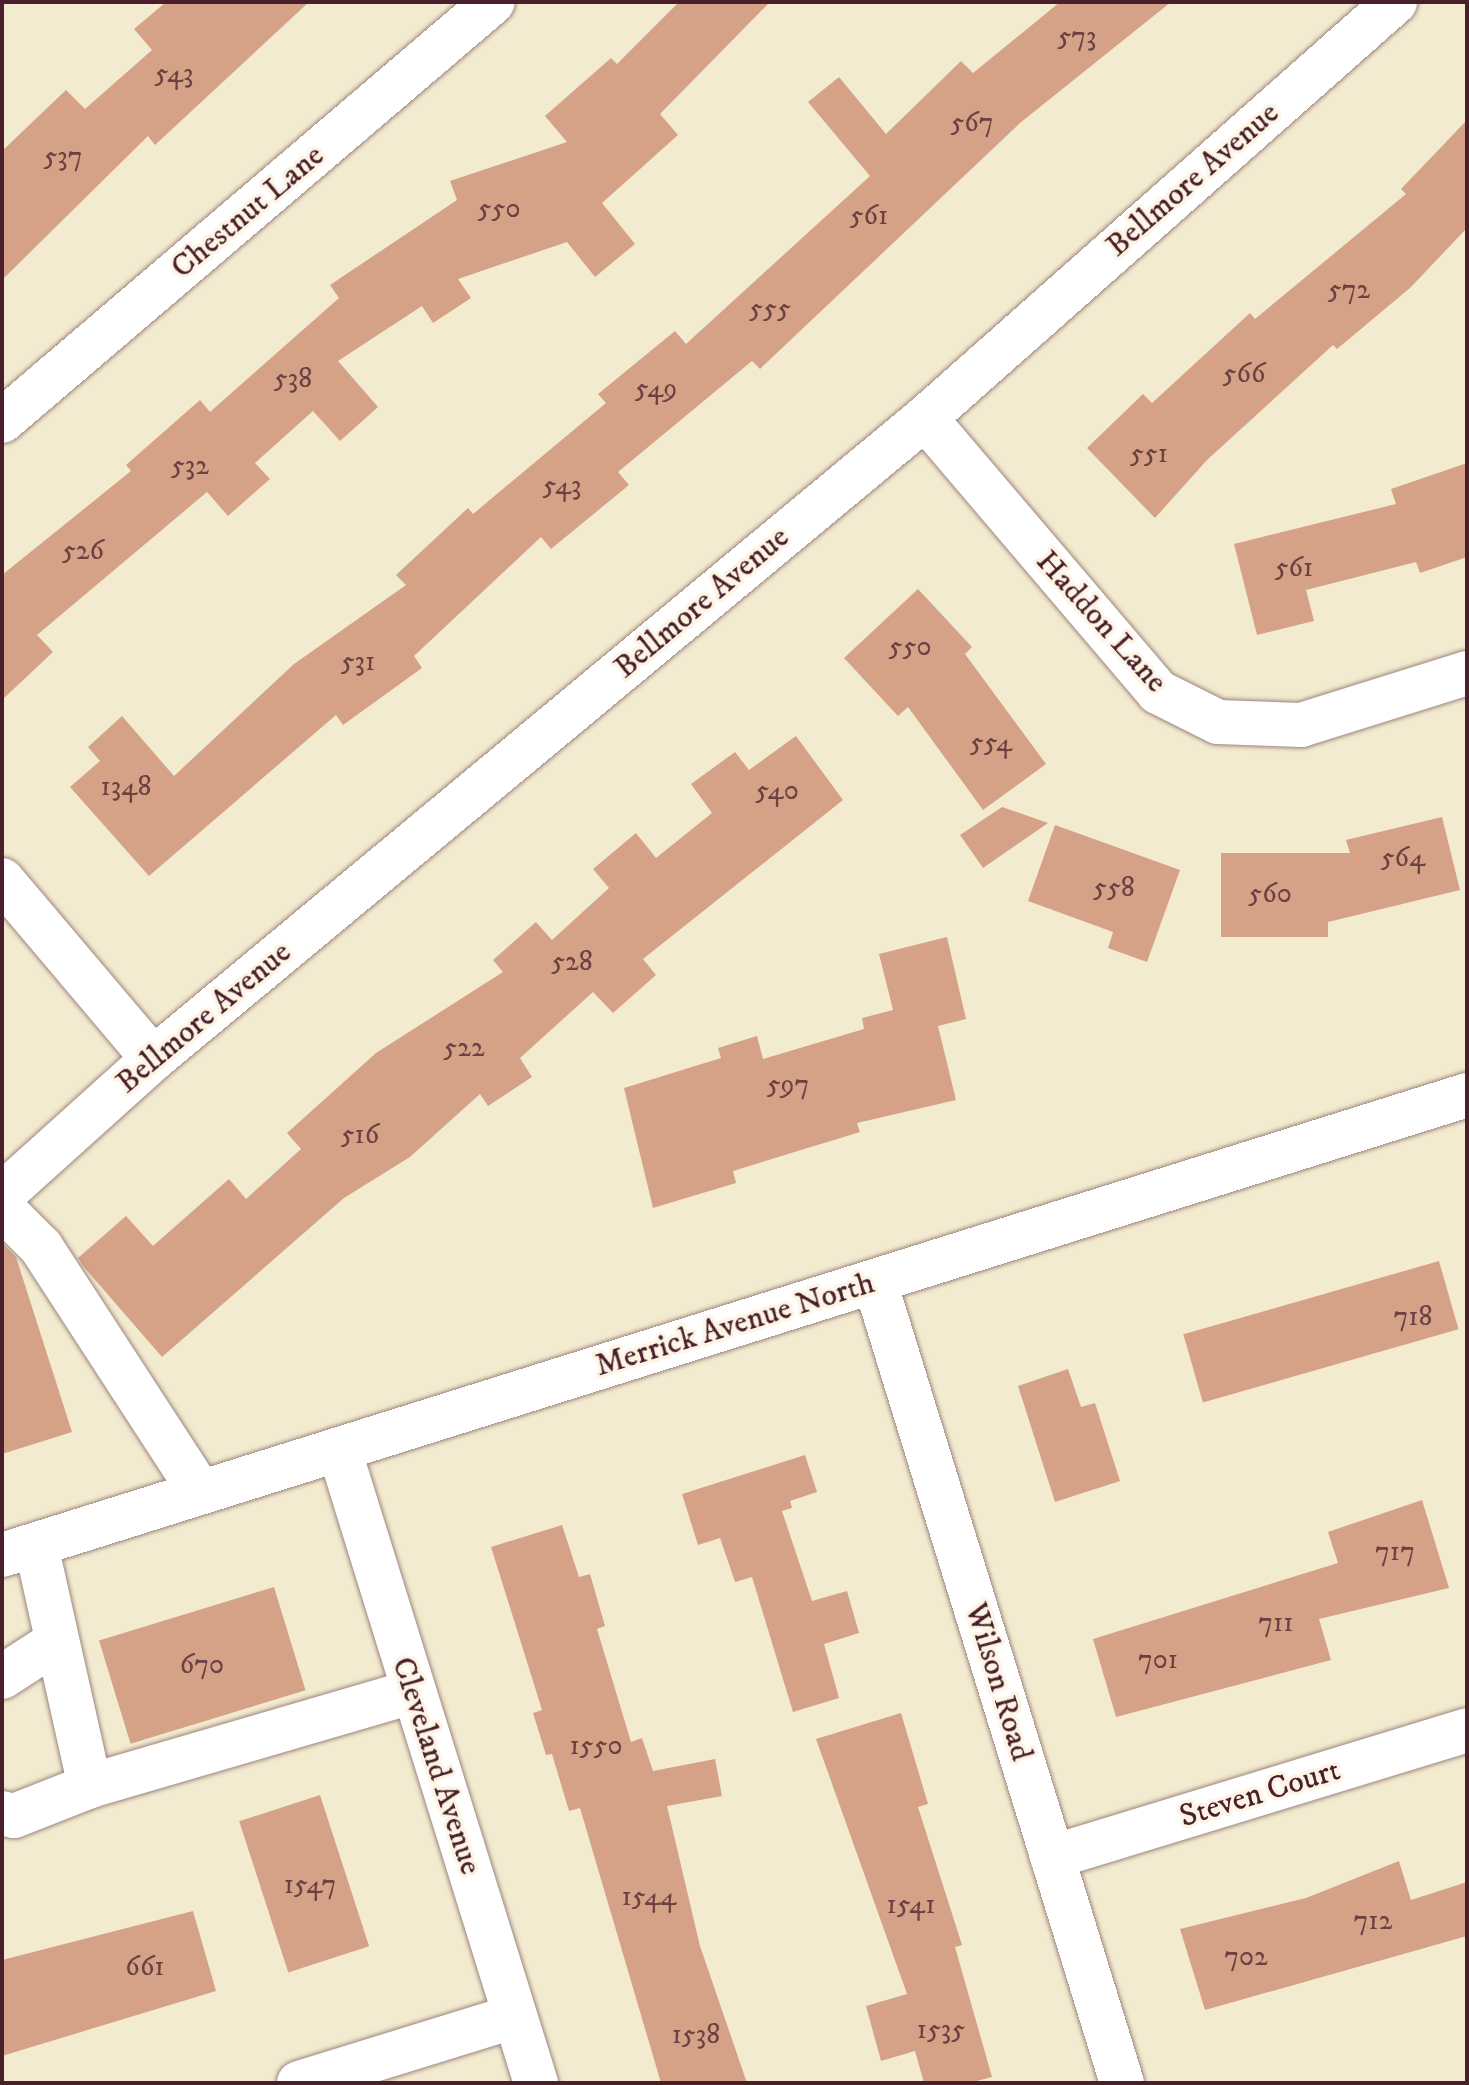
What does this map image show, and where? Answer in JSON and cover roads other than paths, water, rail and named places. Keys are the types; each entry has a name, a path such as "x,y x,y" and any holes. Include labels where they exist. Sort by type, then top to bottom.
{"street":[{"name":"Chestnut Lane","path":"2,421 493,2"},
{"name":"Bellmore Avenue","path":"2,1195 153,1059 925,418 1395,2"},
{"name":"Haddon Lane","path":"925,418 1158,692 1218,722 1301,725 1467,673"},
{"path":"2,880 153,1059"},
{"name":"Merrick Avenue North","path":"19,1550 1467,1095"},
{"path":"2,1208 41,1247 200,1492"},
{"name":"Wilson Road","path":"875,1282 1122,2083"},
{"name":"Cleveland Avenue","path":"339,1449 411,1692 536,2083"},
{"path":"19,1550 56,1642 90,1786"},
{"path":"2,1677 56,1642"},
{"path":"2,1813 14,1816 90,1786 411,1692"},
{"name":"Steven Court","path":"1052,1857 1467,1730"},
{"path":"299,2083 515,2016"}]}
